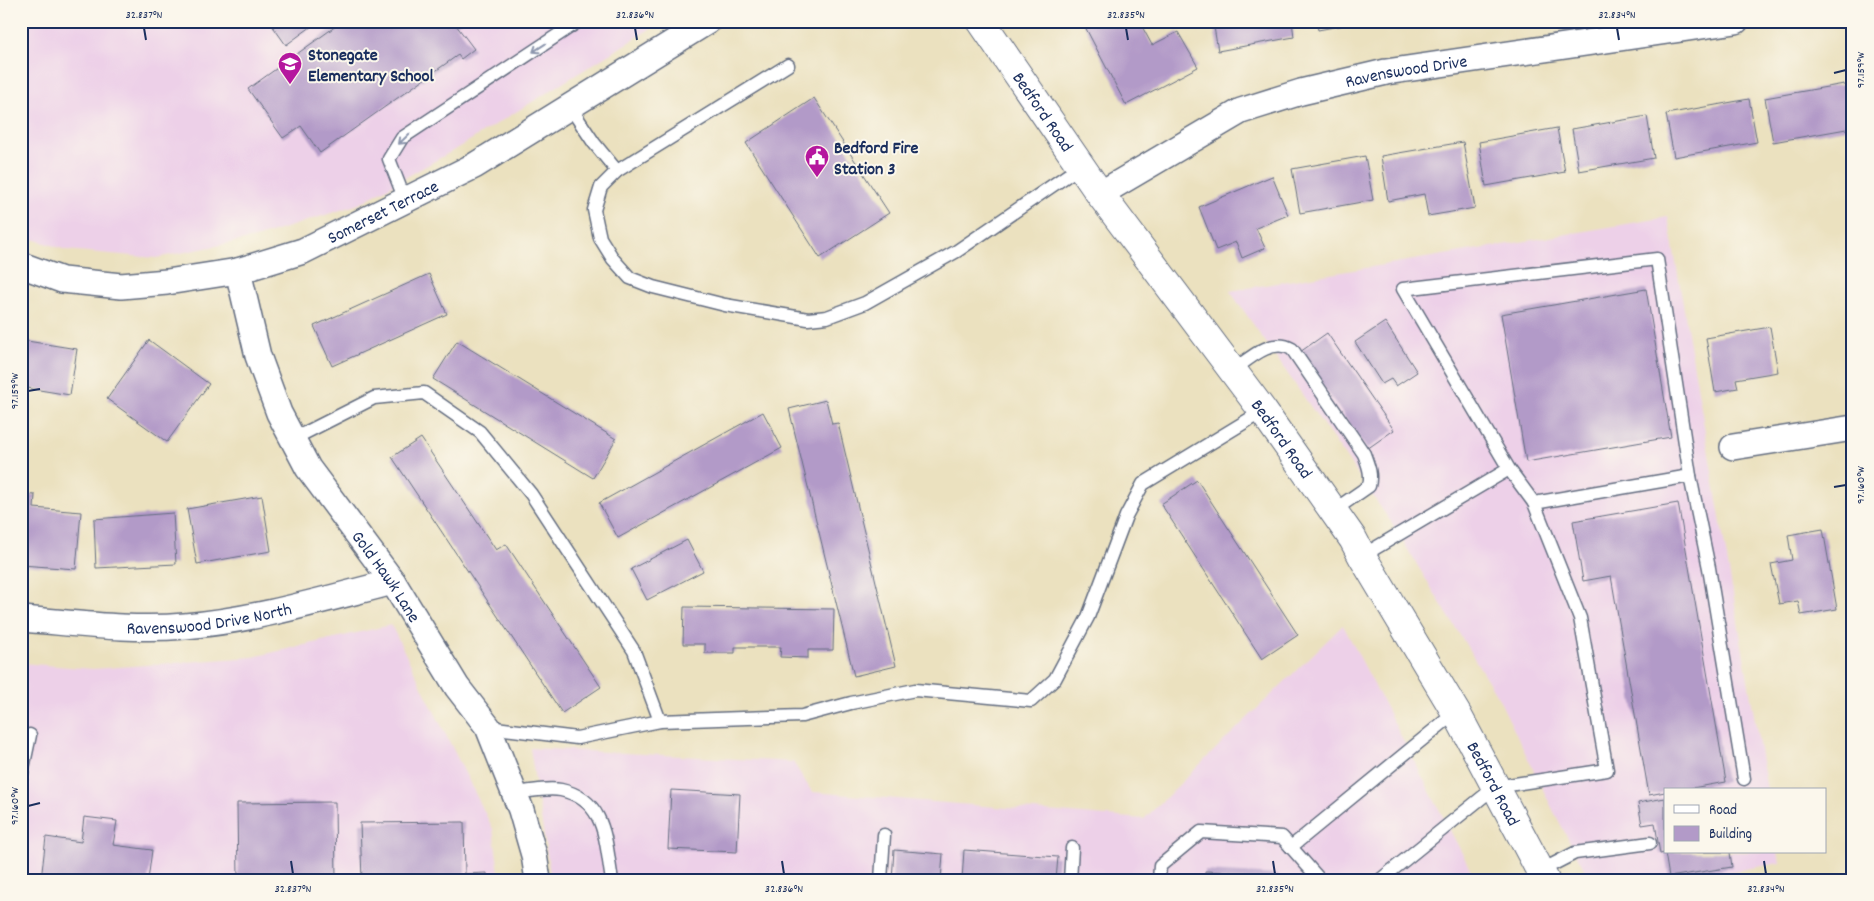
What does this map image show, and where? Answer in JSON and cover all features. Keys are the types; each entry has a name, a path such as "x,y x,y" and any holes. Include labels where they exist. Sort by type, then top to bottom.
{"main road":[{"name":"Bedford Road","path":"980,21 1100,194 1263,411 1353,539 1456,712 1542,875"}],"street":[{"name":"Ravenswood Drive","path":"1100,194 1241,111 1301,92 1386,72 1736,21"},
{"name":"Somerset Terrace","path":"21,266 62,280 121,286 167,282 238,271 303,251 474,166 570,107 695,25"},
{"name":"Gold Hawk Lane","path":"238,271 258,356 279,413 308,468 394,582 457,687 488,727 514,794 534,855 538,880"},
{"path":"1733,447 1853,428"},
{"name":"Ravenswood Drive North","path":"21,620 115,626 184,626 260,615 394,582"}],"lane":[{"path":"405,200 389,159 402,138 579,21"},
{"path":"788,65 616,171 601,187 594,210 600,238 613,258 630,278 653,287 725,305 808,319 827,317 865,303 956,251 1081,166"},
{"path":"570,107 616,171"},
{"path":"1380,880 1495,788 1607,770 1580,618 1534,503 1509,469 1402,289 1657,259 1690,476 1709,568 1744,778"},
{"path":"1232,371 1261,350 1273,346 1286,345 1292,349 1364,454 1370,468 1371,479 1369,486 1333,511"},
{"path":"293,439 374,398 424,393 480,432 531,494 634,651 660,721"},
{"path":"488,727 577,738 660,721 802,716 851,703 915,690 1030,701 1055,679 1088,617 1126,516 1143,484 1263,411"},
{"path":"1362,556 1509,469"},
{"path":"1534,503 1690,476"},
{"path":"1291,847 1456,712"},
{"path":"21,778 30,735"},
{"path":"514,794 560,790 580,797 591,804 602,824 612,880"},
{"path":"1159,880 1160,866 1201,832 1282,837 1320,880"},
{"path":"881,880 884,835"},
{"path":"1542,875 1575,853 1650,843"},
{"path":"1070,880 1072,848"}],"shaded area":[{"name":"Stonegate Elementary School","path":"21,21 663,21 456,149 359,204 255,238 156,258 66,250 21,235"},
{"path":"1668,217 1767,788 1664,788 1664,854 1778,854 1780,863 1682,880 1590,880 1553,810 1499,699 1391,522 1230,291"},
{"path":"391,625 493,829 500,880 21,880 21,663 93,669 253,657"},
{"path":"1343,625 1476,880 551,880 530,748 793,762 812,792 1144,819"}],"building":[{"path":"269,21 319,21 286,45"},
{"path":"333,21 462,21 456,25 474,49 461,59 458,55 320,153 301,126 283,138 248,89 336,26"},
{"path":"1082,21 1139,21 1152,45 1178,32 1198,67 1126,105"},
{"path":"1213,21 1292,21 1294,37 1218,51"},
{"path":"1316,21 1361,21 1361,22 1318,30"},
{"path":"1844,84 1852,128 1773,142 1765,98"},
{"name":"Bedford Fire Station 3","path":"814,98 889,213 820,258 746,143"},
{"path":"1749,99 1757,142 1674,157 1666,114"},
{"path":"1647,116 1654,158 1579,171 1572,129"},
{"path":"1557,128 1565,172 1486,186 1479,142"},
{"path":"1463,142 1475,208 1428,216 1424,194 1388,201 1381,156"},
{"path":"1365,156 1373,200 1300,213 1292,169"},
{"path":"1272,176 1288,215 1256,228 1265,248 1242,258 1236,242 1216,250 1199,207"},
{"path":"429,274 447,314 332,366 314,326"},
{"path":"1646,289 1671,437 1526,462 1501,314"},
{"path":"1385,322 1417,372 1396,386 1391,379 1382,384 1355,342"},
{"path":"1770,327 1778,372 1736,379 1738,388 1715,392 1706,338"},
{"path":"1327,333 1394,430 1367,449 1300,352"},
{"path":"21,340 77,349 70,395 21,387"},
{"path":"149,340 209,384 167,442 107,399"},
{"path":"457,341 616,439 593,478 433,379"},
{"path":"826,400 832,424 838,423 896,666 854,676 789,409"},
{"path":"763,412 782,448 618,538 599,503"},
{"path":"421,438 496,550 506,544 601,687 562,713 392,457"},
{"path":"1197,480 1298,635 1262,659 1161,504"},
{"path":"21,494 35,495 34,508 81,512 76,569 21,565"},
{"path":"262,496 271,551 197,564 187,509"},
{"path":"1678,503 1726,782 1692,788 1664,788 1664,792 1649,795 1611,576 1583,581 1573,521"},
{"path":"173,513 176,564 96,568 94,519"},
{"path":"1823,529 1837,609 1801,615 1798,601 1779,604 1771,564 1792,560 1788,535"},
{"path":"687,540 703,571 647,600 631,569"},
{"path":"684,607 834,609 833,650 808,650 808,658 780,657 781,647 735,647 735,653 705,653 705,644 683,644"},
{"path":"671,790 740,794 737,852 668,849"},
{"path":"1664,798 1664,853 1660,854 1655,823 1642,825 1638,803"},
{"path":"335,802 336,880 238,880 237,803"},
{"path":"84,817 117,821 113,845 152,850 148,880 41,880 46,837 81,842"},
{"path":"464,822 465,874 487,873 487,880 362,880 360,823"},
{"path":"894,850 943,854 941,880 892,880"},
{"path":"964,850 1058,857 1056,880 962,880"},
{"path":"1665,854 1730,854 1732,867 1669,877"},
{"path":"1205,871 1279,875 1278,880 1205,880"}],"place":[{"name":"Stonegate Elementary School","path":"290,85"},
{"name":"Bedford Fire Station 3","path":"817,178"}]}
